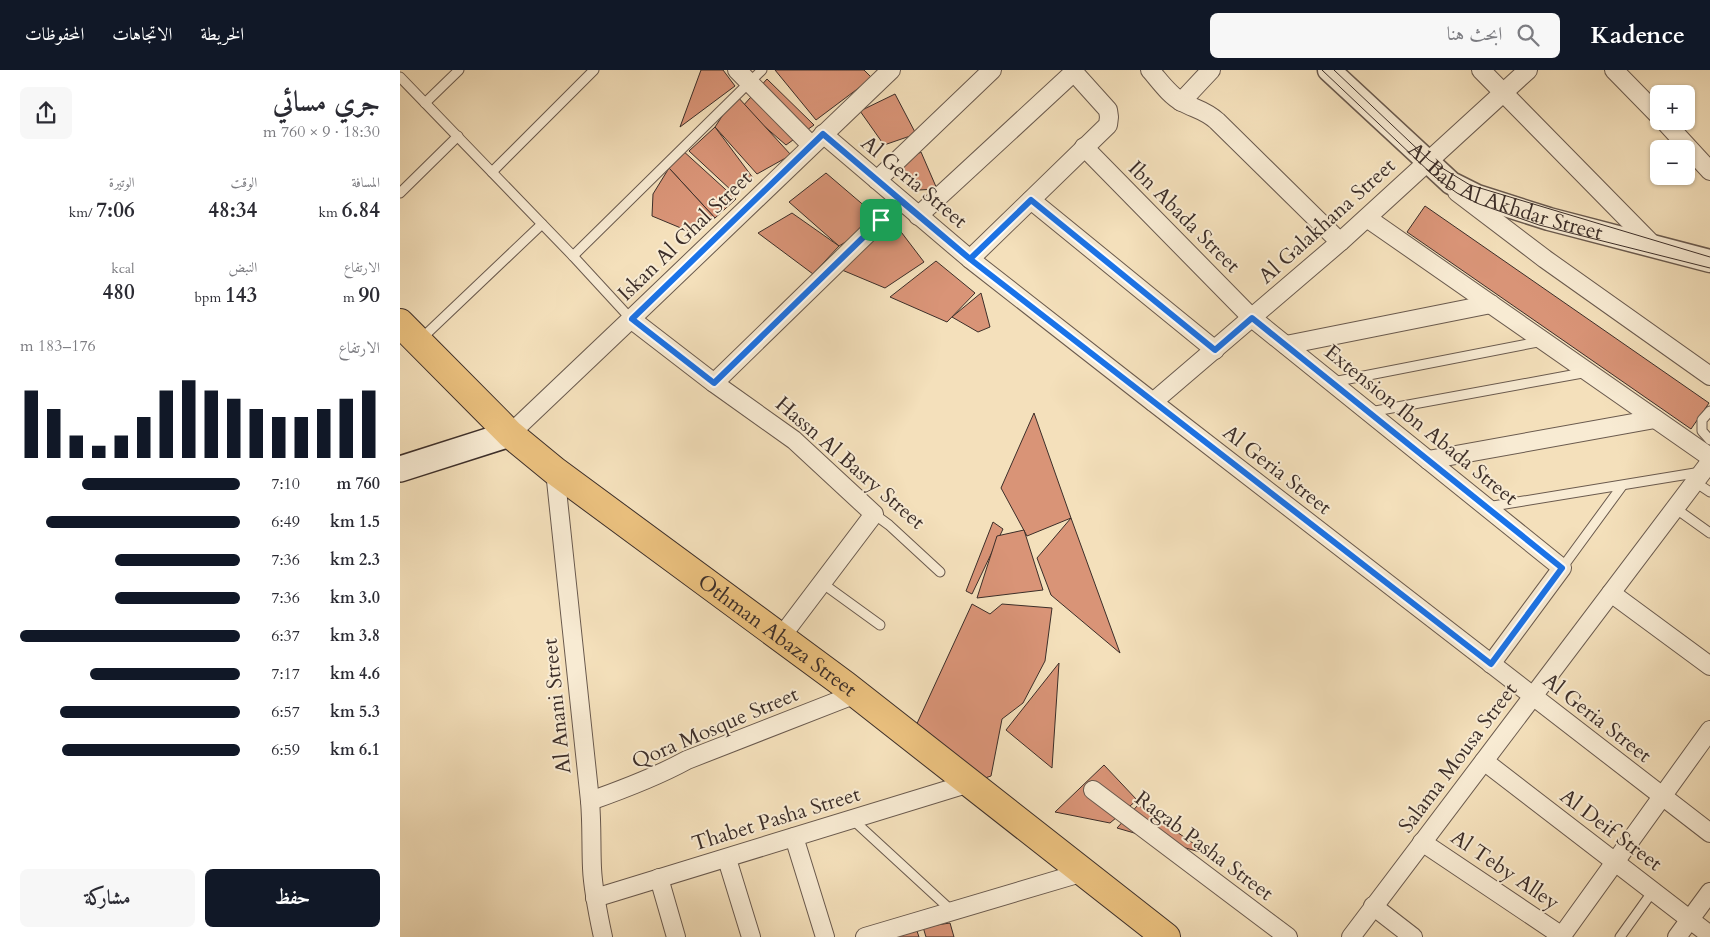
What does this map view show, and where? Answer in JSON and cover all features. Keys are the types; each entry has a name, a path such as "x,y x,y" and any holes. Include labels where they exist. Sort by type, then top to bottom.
{"main road":[{"name":"Othman Abaza Street","path":"409,332 510,434 556,471 856,694 1166,937"},
{"path":"400,469 510,434"}],"street":[{"name":"Iskan Al Ghal Street","path":"510,434 891,70"},
{"path":"877,180 992,70"},
{"path":"1150,70 1173,96 1181,102 1208,112 1340,242"},
{"path":"1181,102 1211,70"},
{"name":"Al Bab Al Akhdar Street","path":"1329,70 1452,183 1477,196 1549,219 1710,261"},
{"path":"1481,70 1655,247"},
{"name":"Al Galakhana Street","path":"1153,402 1368,218 1427,161 1528,70"},
{"path":"1614,70 1650,107"},
{"path":"918,216 1073,71 1108,110 1108,125 970,259"},
{"name":"Al Geria Street","path":"744,76 817,140 877,180 970,259 1710,833"},
{"path":"1672,130 1710,171"},
{"name":"Ibn Abada Street","path":"1084,147 1252,318"},
{"path":"1427,161 1457,193 1501,227 1710,376"},
{"path":"1031,200 1215,350"},
{"path":"714,383 901,201"},
{"path":"1368,218 1655,419 1705,468"},
{"path":"1286,345 1490,304"},
{"name":"Extension Ibn Abada Street","path":"1252,318 1562,568"},
{"name":"Hassn Al Basry Street","path":"632,319 714,383 794,440 874,514"},
{"path":"1428,460 1655,419"},
{"name":"Salama Mousa Street","path":"1350,937 1705,468"},
{"name":"Al Anani Street","path":"556,471 590,802 595,898 603,937"},
{"path":"781,637 874,514"},
{"path":"1491,664 1562,568"},
{"path":"1611,593 1710,666"},
{"name":"Qora Mosque Street","path":"590,802 662,774 687,760 856,694"},
{"path":"1562,936 1710,730"},
{"name":"Al Deif Street","path":"1484,762 1710,935"},
{"name":"Thabet Pasha Street","path":"595,898 970,783"},
{"name":"Ragab Pasha Street","path":"1093,790 1288,937"},
{"path":"794,837 825,937"},
{"name":"Al Teby Alley","path":"1422,842 1562,936"},
{"path":"727,858 751,937"},
{"path":"865,937 1084,872"},
{"path":"660,878 676,937"},
{"path":"1677,937 1710,892"},
{"path":"1374,906 1413,937"}],"lane":[{"path":"425,103 459,70"},
{"path":"492,172 594,70"},
{"path":"572,256 744,76 762,70"},
{"path":"400,77 632,319"},
{"path":"400,193 458,136"},
{"path":"409,332 542,224"},
{"path":"1332,382 1544,341"},
{"path":"1369,412 1588,372"},
{"path":"1710,411 1702,420 1702,431 1710,440"},
{"path":"1487,507 1622,486 1705,468 1710,492"},
{"path":"1562,568 1622,486"},
{"path":"1676,508 1710,533"},
{"name":"Hassn Al Basry Street","path":"874,514 889,525 940,572"},
{"path":"822,583 880,625"},
{"path":"852,819 952,911"},
{"path":"1620,937 1653,891"}],"building":[{"path":"701,70 723,70 735,86 680,127"},
{"path":"775,70 864,70 872,78 816,120"},
{"path":"767,79 814,125 786,145 742,107"},
{"path":"895,94 916,134 884,145 860,111"},
{"path":"736,95 791,155 757,174 715,127"},
{"path":"715,127 753,178 732,191 689,151"},
{"path":"681,149 736,199 715,218 669,168"},
{"path":"921,152 937,189 919,190 900,164"},
{"path":"669,168 715,218 688,231 652,216 653,194"},
{"path":"826,173 881,220 839,246 789,202"},
{"path":"1425,206 1709,403 1691,429 1407,232"},
{"path":"792,213 839,246 813,274 758,233"},
{"path":"892,220 924,262 885,288 842,270"},
{"path":"936,261 975,293 947,322 890,297"},
{"path":"981,293 990,327 978,332 952,317"},
{"path":"1034,413 1071,518 1027,536 1001,488"},
{"path":"1071,518 1120,653 1051,595 1037,558"},
{"path":"993,522 1003,529 972,594 966,591"},
{"path":"1024,530 1043,590 977,598 997,536"},
{"path":"972,604 990,614 1002,604 1052,608 1045,661 1023,703 1002,719 991,776 970,783 914,730"},
{"path":"1059,663 1052,768 1006,730"},
{"path":"1104,765 1137,800 1110,823 1055,812"},
{"path":"1138,805 1210,855 1117,828"},
{"path":"950,923 954,937 926,937 923,927"},
{"path":"916,928 919,937 891,937"}],"tram line":[{"path":"1322,70 1435,177 1457,193 1479,204 1539,225 1710,268"},
{"path":"1334,70 1429,160 1470,185 1710,257"}],"route":[{"path":"881,220 714,383 632,319 823,134 970,259 1491,664 1562,568 1252,318 1215,350 1031,200 970,259 901,201 881,220"}]}
